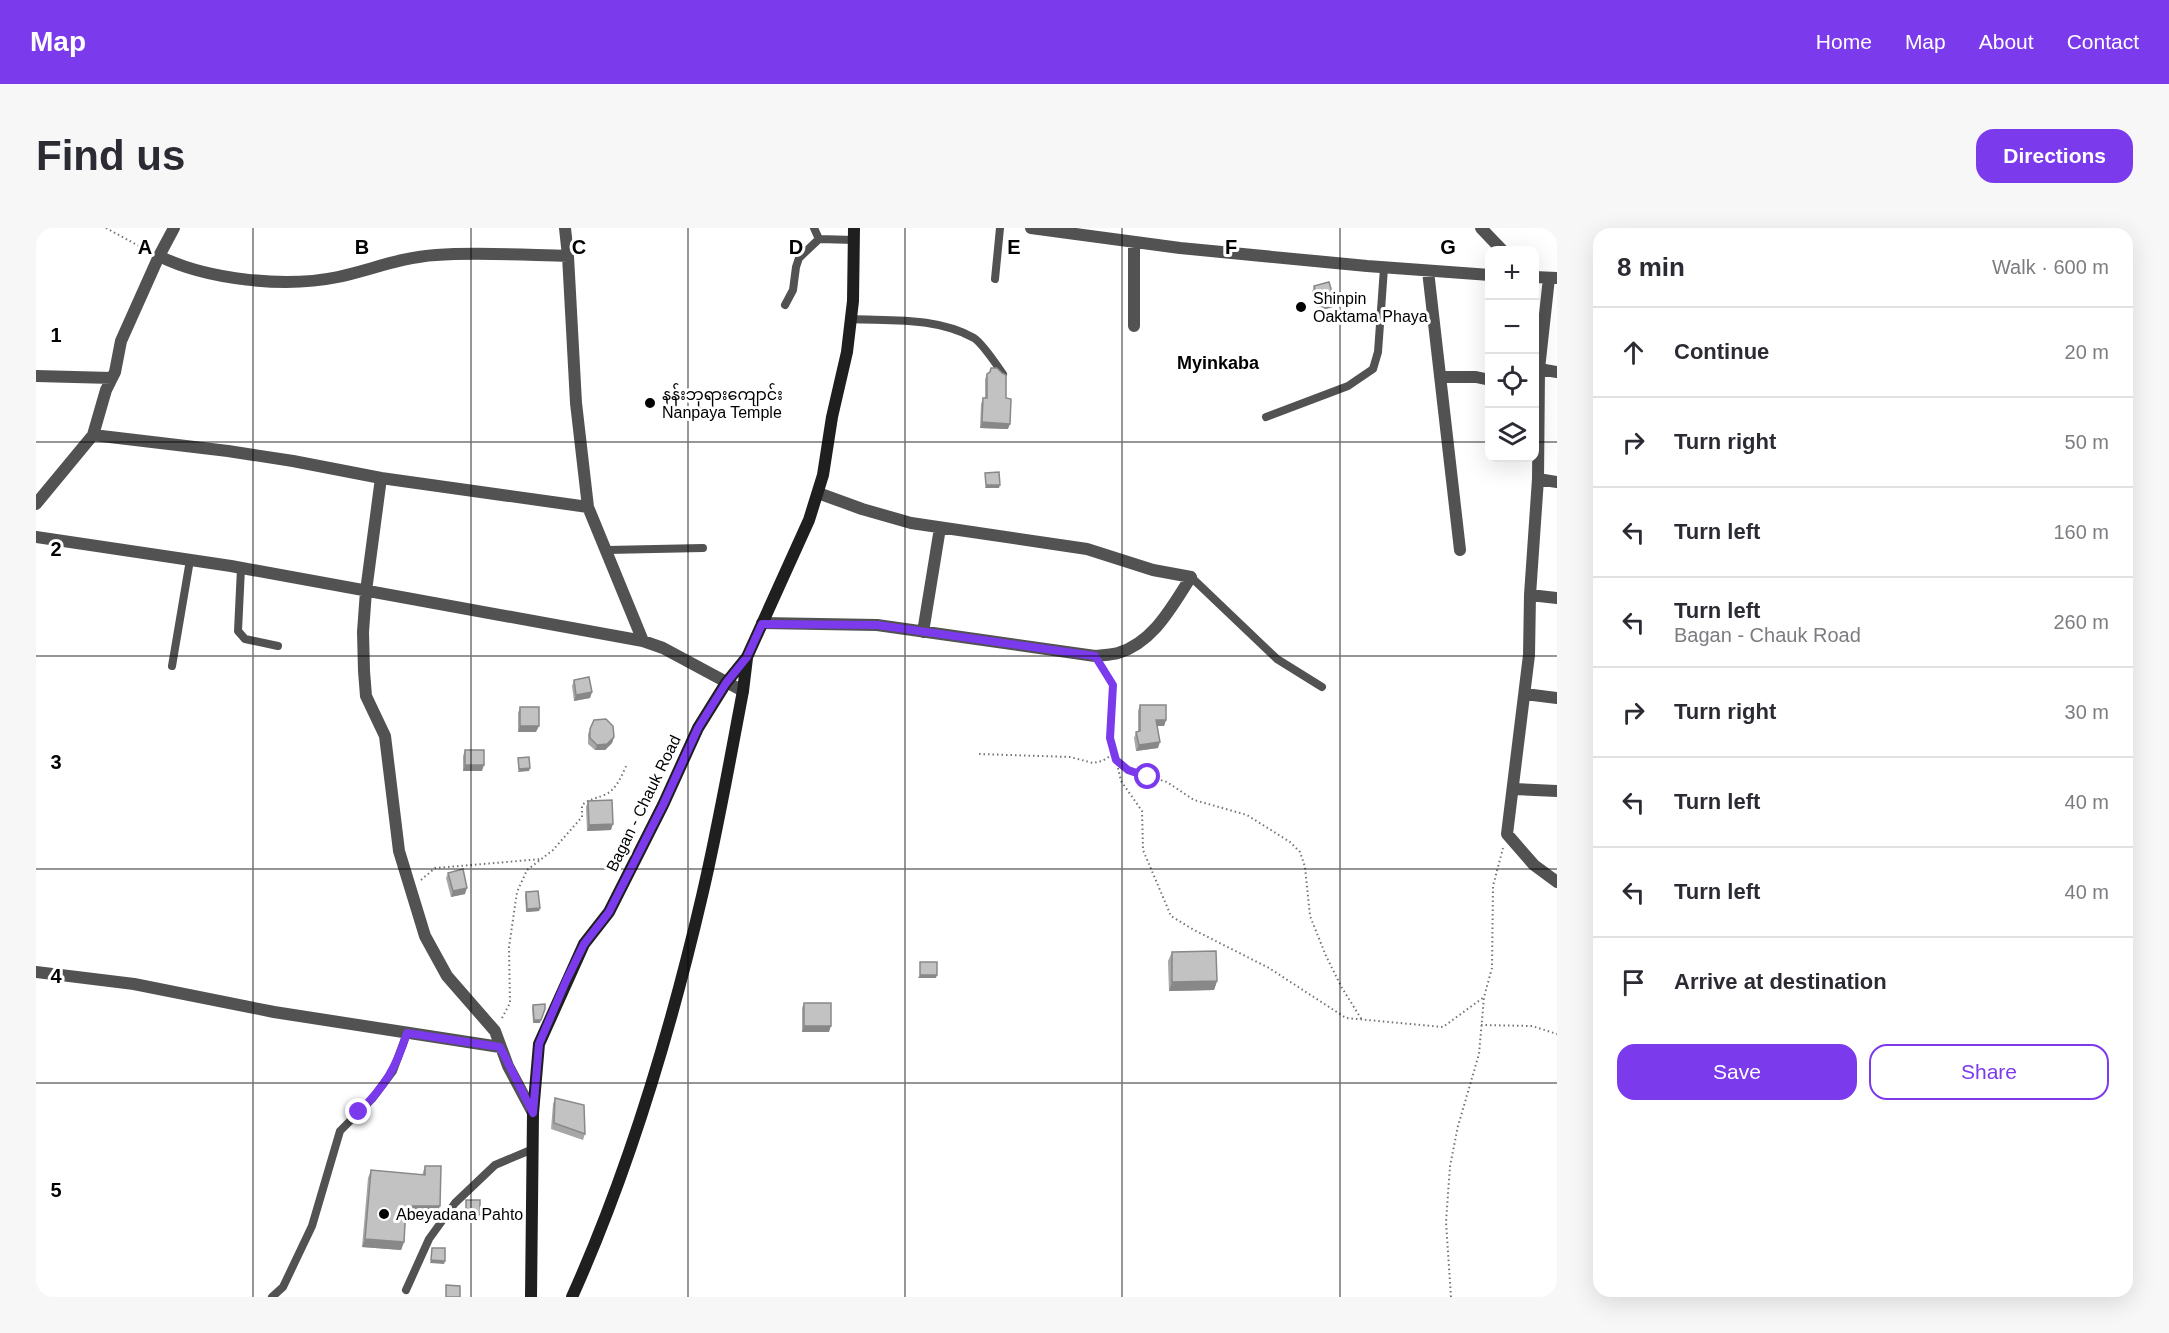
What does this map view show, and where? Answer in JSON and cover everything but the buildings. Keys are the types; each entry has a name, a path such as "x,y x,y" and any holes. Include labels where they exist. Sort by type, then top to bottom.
{"main road":[{"name":"Bagan - Chauk Road","path":"531,1297 533,1113 539,1044 584,944 609,912 663,805 698,728 726,683 747,657 809,519 823,475 854,301 854,234"},
{"path":"572,1297 629,1157 661,1054 703,894 743,691 747,657"}],"street":[{"path":"36,504 93,435 106,390 112,378 121,341 174,228"},
{"path":"565,228 576,403 588,507 644,641"},
{"path":"1031,228 1134,243 1384,268 1485,275"},
{"path":"1480,228 1498,246"},
{"path":"1134,243 1134,326"},
{"path":"159,256 180,267 279,283 336,277 435,255 568,256"},
{"path":"1428,271 1460,550"},
{"path":"1539,367 1553,278"},
{"path":"1539,373 1557,372"},
{"path":"36,376 112,378"},
{"path":"1440,377 1485,379"},
{"path":"1538,408 1538,479 1530,595 1529,655 1507,834 1534,865 1557,885"},
{"path":"93,435 294,461 381,478 588,507"},
{"path":"381,478 363,632 366,696 385,736 399,851 425,936 447,976 495,1031 500,1047 533,1113"},
{"path":"1538,479 1557,482"},
{"path":"762,624 877,625 1095,656 1117,653 1133,646 1156,629 1191,577 1153,570 1087,549 911,524 818,493"},
{"path":"923,632 940,528"},
{"path":"36,537 241,567 644,641 663,648 743,691"},
{"path":"1530,595 1557,598"},
{"path":"1525,694 1557,698"},
{"path":"1513,789 1557,791"},
{"path":"36,972 134,984 274,1012 500,1047"}],"lane":[{"path":"814,228 819,239"},
{"path":"995,279 1000,228"},
{"path":"785,305 793,290 799,258 819,239 854,234"},
{"path":"1266,417 1348,386 1373,369 1378,352 1384,268"},
{"path":"851,319 926,322 949,328 976,339 1003,374"},
{"path":"607,550 703,548"},
{"path":"172,666 190,560"},
{"path":"241,567 238,631 245,639 278,646"},
{"path":"1191,577 1277,659 1322,687"},
{"path":"272,1297 282,1287 312,1226 340,1131 372,1099 393,1071 407,1033"},
{"path":"406,1290 429,1239 455,1203 495,1165 533,1149"}],"path":[{"path":"106,228 159,256"},
{"path":"1095,656 1113,685 1110,738 1121,781 1142,811 1143,850 1171,915 1194,930 1269,968 1346,1018 1443,1027 1484,997"},
{"path":"979,754 1070,757 1093,763 1114,754"},
{"path":"1116,760 1128,770 1167,782 1194,800 1247,815 1272,829 1300,852 1305,867 1310,916 1326,956 1362,1020"},
{"path":"495,1031 510,1003 508,947 517,892 527,870 553,850 582,817 582,806 589,799 607,795 618,783 627,764"},
{"path":"1451,1297 1446,1222 1450,1166 1458,1126 1479,1054 1484,997 1492,968 1493,886 1507,834"},
{"path":"410,890 435,867 542,859"},
{"path":"1481,1025 1532,1026 1557,1034"}],"place":[{"name":"Shinpin Oaktama Phaya","path":"1301,307"},
{"name":"နန်းဘုရားကျောင်း Nanpaya Temple","path":"650,403"},
{"name":"Abeyadana Pahto","path":"384,1214"}],"district":[{"name":"Myinkaba","path":"1218,363"}],"route":[{"path":"359,1112 393,1071 407,1033 500,1047 533,1113 539,1044 566,981 584,944 609,912 663,805 698,728 726,683 747,657 762,624 877,625 1095,656 1113,685 1110,738 1116,760 1128,770 1148,777"}]}
